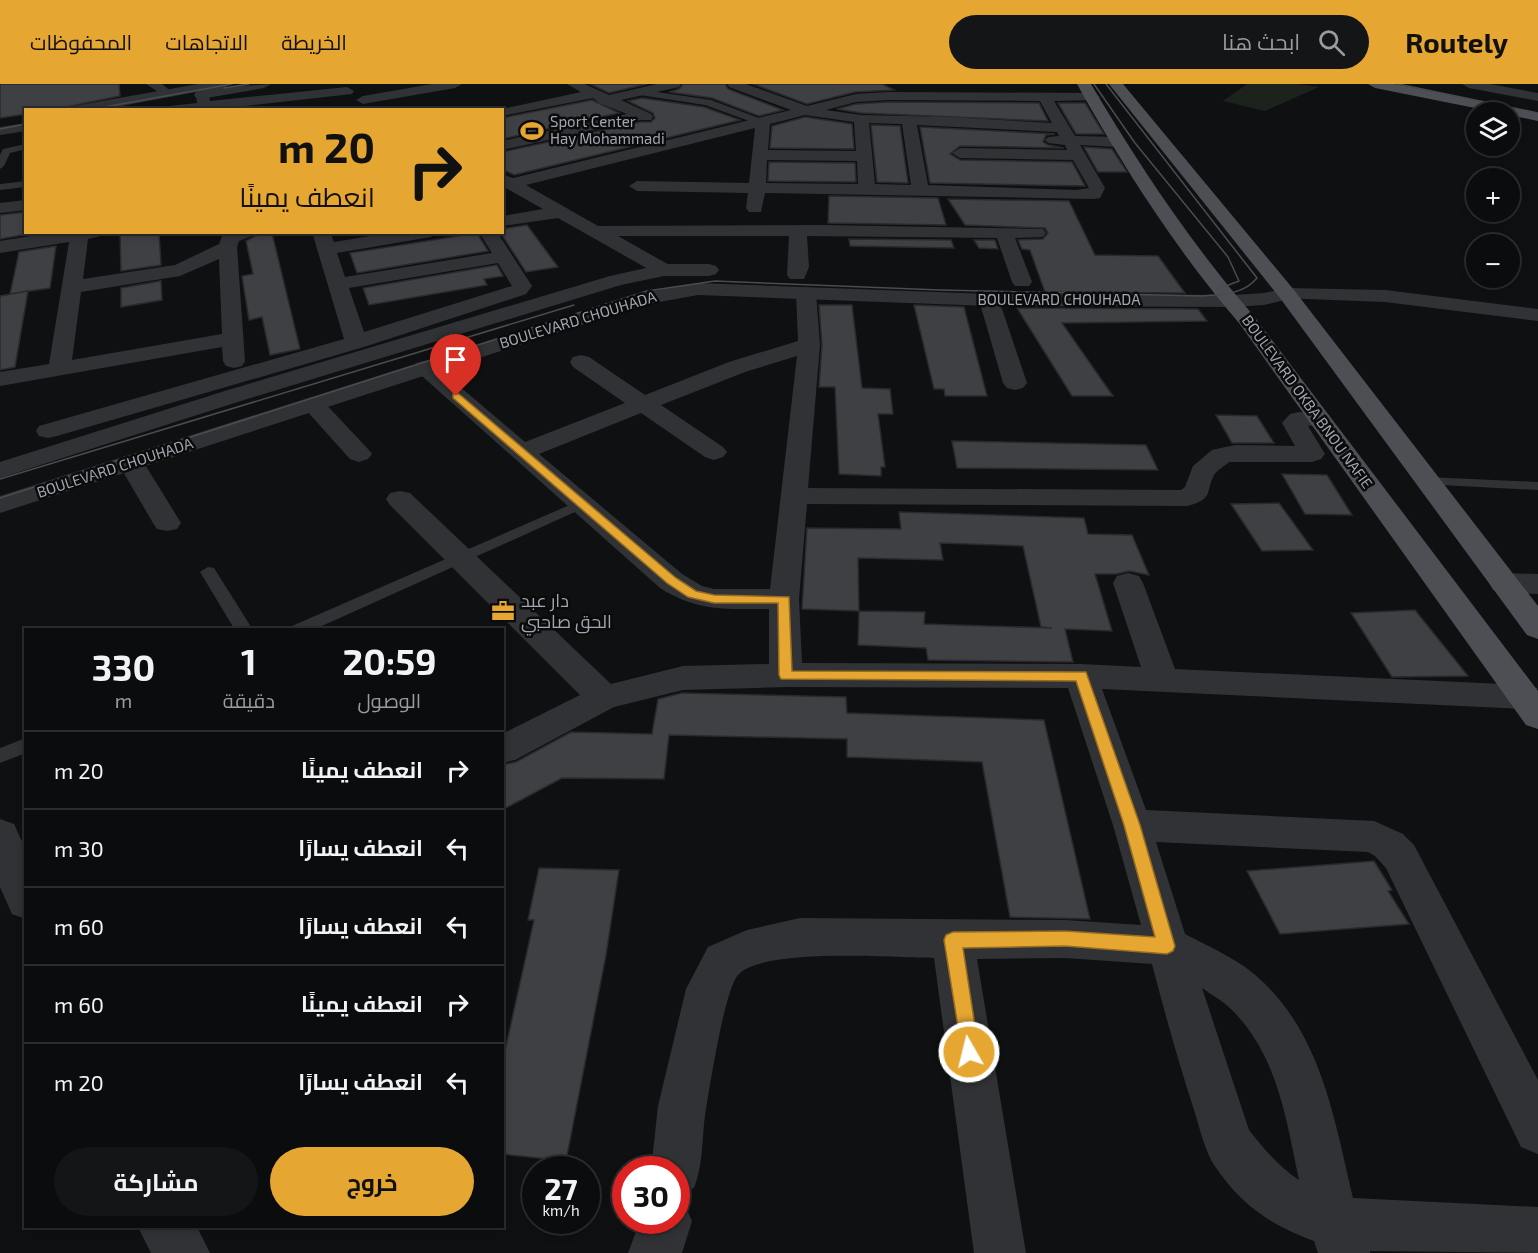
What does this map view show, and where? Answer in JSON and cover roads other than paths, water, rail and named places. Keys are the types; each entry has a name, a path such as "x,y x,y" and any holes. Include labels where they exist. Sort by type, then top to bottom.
{"main road":[{"path":"1116,84 1281,285 1538,628"},
{"path":"1376,84 1538,117"},
{"path":"1427,84 1535,100"},
{"name":"BOULEVARD OKBA BNOU NAFIE","path":"1088,90 1117,142 1234,286 1319,419 1531,707"}],"street":[{"path":"153,84 166,93"},
{"path":"85,108 221,84"},
{"path":"176,108 264,84"},
{"path":"363,100 455,84"},
{"path":"587,92 602,84"},
{"path":"637,92 674,84"},
{"path":"734,84 779,100 861,119 949,121 1117,142"},
{"path":"913,84 944,96"},
{"path":"1469,84 1535,100"},
{"path":"248,87 293,97"},
{"path":"136,108 203,100 293,97 341,87 377,108"},
{"path":"779,100 799,89"},
{"path":"510,188 694,138 813,108 874,96 944,96 968,90 997,96 1044,96 1088,90"},
{"path":"587,92 694,138"},
{"path":"504,112 587,92 637,92 706,102 763,122"},
{"path":"997,96 1011,127"},
{"path":"758,171 808,150 865,172 920,189 970,192 1050,206 1097,192 1080,156 1044,96"},
{"path":"813,108 1003,110"},
{"path":"504,146 641,115"},
{"path":"0,123 24,118"},
{"path":"861,119 865,172"},
{"path":"909,121 920,189"},
{"path":"949,121 977,221"},
{"path":"752,231 749,207 758,171 763,122"},
{"path":"0,131 24,127"},
{"path":"958,147 1066,134"},
{"path":"958,147 1080,156"},
{"path":"620,231 651,149"},
{"path":"1029,154 1050,206"},
{"path":"758,171 824,189 865,172"},
{"path":"637,186 758,171 865,172"},
{"path":"510,188 561,212 664,270"},
{"path":"823,230 824,189"},
{"path":"0,208 24,205"},
{"path":"504,221 561,212"},
{"path":"594,231 798,231 977,221 1004,232 1037,232"},
{"path":"786,675 784,599 809,345 799,267 798,231"},
{"path":"1004,232 1022,282"},
{"path":"0,247 87,234 73,287 60,368"},
{"path":"235,386 229,256 230,238 241,234"},
{"path":"356,342 323,241 407,234"},
{"path":"48,431 235,386 356,342 519,290 522,286 489,234"},
{"path":"989,253 1011,254"},
{"path":"73,287 180,270 229,256"},
{"path":"337,284 503,257"},
{"name":"BOULEVARD CHOUHADA","path":"0,470 235,386 617,280 664,270 701,269 801,284 990,300 1234,286"},
{"name":"BOULEVARD CHOUHADA","path":"0,505 639,299 698,289 801,284 1022,282 1234,286 1264,299 1281,285 1538,315"},
{"path":"990,300 1015,383"},
{"path":"0,378 233,339"},
{"path":"521,452 737,367 809,345"},
{"path":"581,362 714,452"},
{"path":"424,368 671,580 692,594 714,599 784,599"},
{"path":"313,404 359,454"},
{"path":"1312,454 1294,423 1299,419 1319,419"},
{"path":"794,496 1187,498 1197,491 1202,472 1221,455 1235,453 1346,455"},
{"path":"131,463 167,523"},
{"path":"400,499 604,698"},
{"path":"1128,583 1162,680"},
{"path":"1504,583 1538,584"},
{"path":"504,749 604,698 683,678 786,675 1081,676 1531,707"},
{"path":"1081,676 1132,825 1208,1082 1230,1145 1245,1165 1269,1190 1339,1238 1538,1233"},
{"path":"1132,825 1374,837 1389,845 1400,857 1538,1130"},
{"path":"0,836 24,897"},
{"path":"677,1156 682,1106 708,989 723,961 747,949 800,937 953,940 1065,939 1167,946 1211,969 1247,995 1277,1031 1293,1060 1311,1120 1339,1238"},
{"path":"953,940 1000,1253"},
{"path":"165,1228 184,1253"},
{"path":"654,1253 662,1234"}],"lane":[{"path":"1,162 6,151 24,146"},
{"path":"0,187 24,184"},
{"path":"1427,481 1538,486"},
{"path":"302,628 581,504"},
{"path":"207,572 243,628"},
{"path":"0,756 24,746"}],"tram line":[{"path":"99,108 232,84"},
{"path":"224,88 249,84"},
{"path":"1094,84 1135,143 1228,257 1239,281 1218,289"},
{"path":"0,498 647,291 715,281 940,290 1202,296 1232,293 1251,284 1257,278 1106,84"},
{"path":"1398,84 1538,113"},
{"path":"0,129 24,124"},
{"path":"0,479 574,305"}],"place":[{"name":"Sport Center Hay Mohammadi","path":"532,131"},
{"name":"دار عبد الحق صاحبي","path":"503,611"}]}
